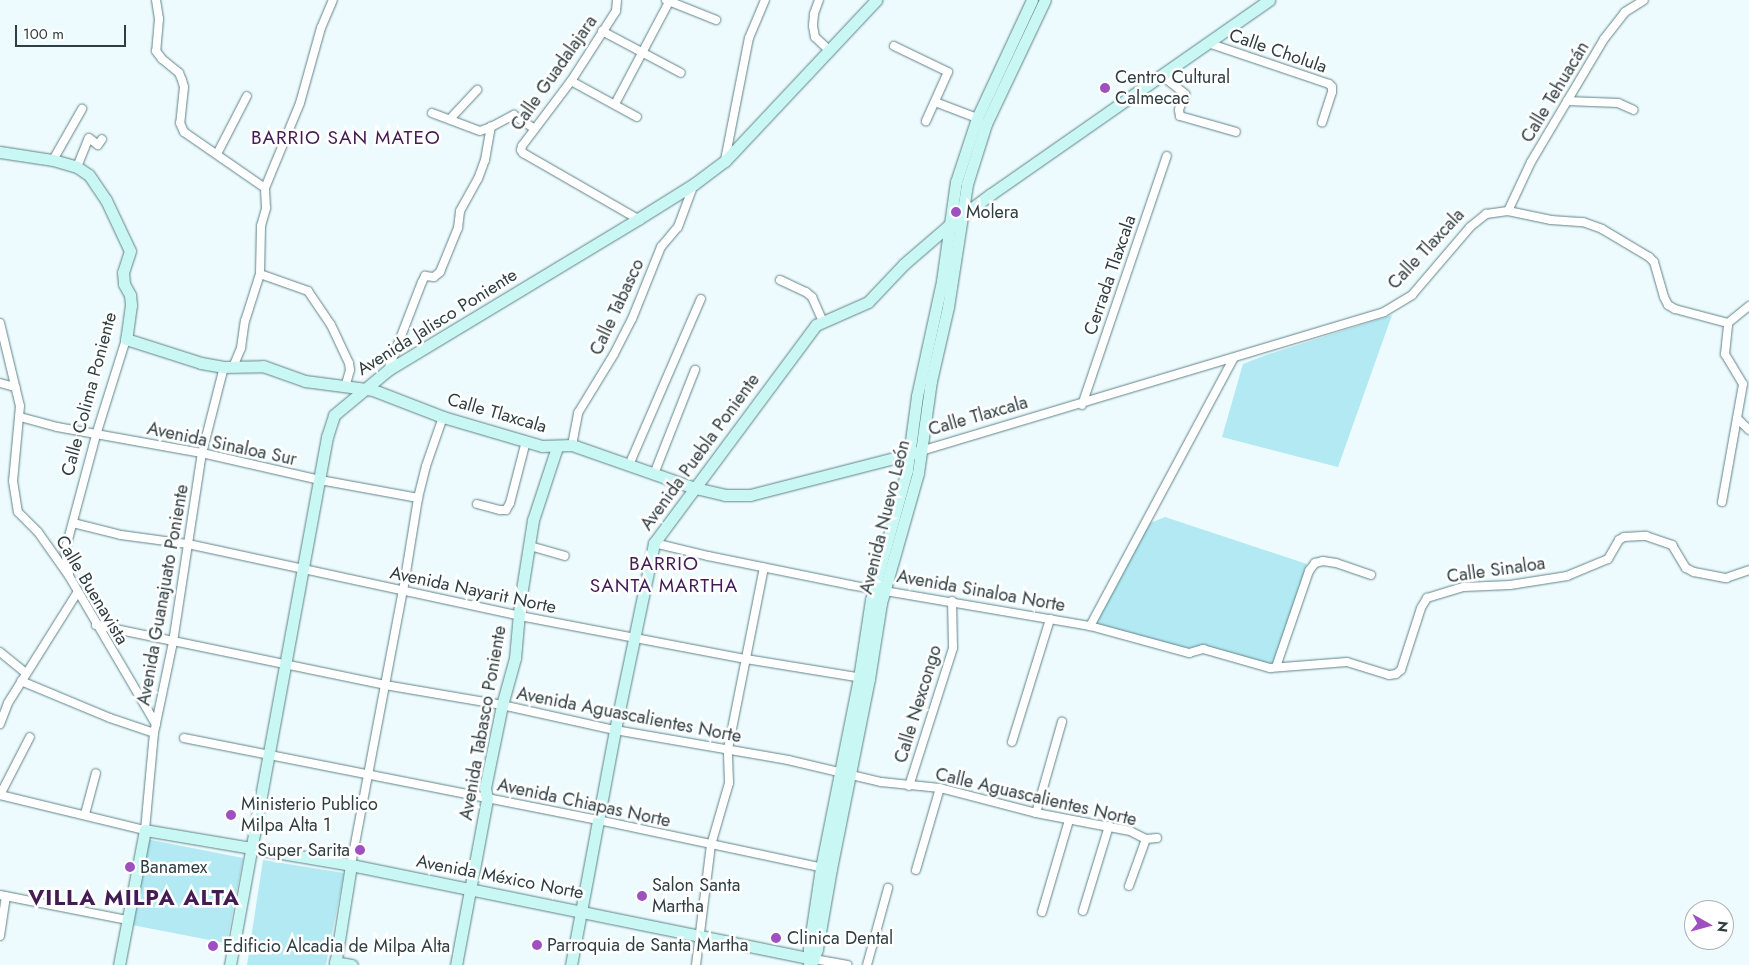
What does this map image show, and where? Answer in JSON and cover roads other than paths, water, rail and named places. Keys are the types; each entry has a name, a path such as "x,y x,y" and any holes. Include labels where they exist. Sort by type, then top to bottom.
{"street":[{"path":"156,0 159,18 156,51 162,60 179,73 184,87 180,124 190,138 265,188 300,102 321,28 333,0"},
{"name":"Calle Guadalajara","path":"617,0 616,11 572,81 522,146 524,153 638,219"},
{"path":"615,104 644,53 669,0 716,20"},
{"path":"725,161 749,38 765,0"},
{"path":"819,0 814,14 813,26 815,37 829,50"},
{"name":"Avenida Jalisco Poniente","path":"230,965 250,849 320,480 326,437 334,415 388,370 638,219 694,184 725,161 876,0"},
{"name":"Avenida Nuevo León","path":"916,452 917,396 942,281 948,226 958,176 977,118 1032,0"},
{"name":"Avenida Nuevo León","path":"811,962 817,949 826,869 864,679 879,589 916,452 948,307 967,184 986,124 1045,0"},
{"name":"Avenida Puebla Poniente","path":"571,965 633,637 654,542 812,330 822,322 868,302 904,264 948,226 1269,0"},
{"name":"Calle Tehuacán","path":"1508,211 1531,162 1613,26 1625,12 1644,0"},
{"path":"602,31 681,74"},
{"name":"Calle Cholula","path":"1208,43 1329,84 1332,87 1332,92 1322,122"},
{"path":"894,46 948,72 926,122"},
{"path":"1161,75 1184,94 1179,110 1180,116 1236,132"},
{"path":"572,81 637,117"},
{"path":"450,119 476,90"},
{"path":"216,154 247,96"},
{"path":"1567,101 1618,103 1634,110"},
{"path":"935,102 977,118"},
{"path":"53,160 82,109"},
{"path":"432,113 480,131 514,114 535,128"},
{"path":"388,370 422,282 426,276 438,276 458,228 460,211 478,179 485,160 491,127"},
{"path":"77,167 89,138 98,145 102,139"},
{"name":"Calle Colima Poniente","path":"0,152 53,160 77,167 98,185 130,252 124,272 124,284 130,295 131,304 126,338 96,434 65,551 69,576"},
{"name":"Cerrada Tlaxcala","path":"1082,405 1167,156"},
{"name":"Calle Tabasco","path":"572,445 578,413 614,354 632,319 661,247 678,227 694,184"},
{"name":"Avenida Guanajuato Poniente","path":"145,830 154,733 173,642 202,452 229,367 241,348 245,322 260,274 261,226 266,208 265,188"},
{"path":"1508,211 1551,220 1583,222 1602,229 1650,256 1654,262 1668,304 1675,310 1728,323"},
{"name":"Calle Tlaxcala","path":"126,338 201,363 229,367 263,366 305,380 379,391 443,416 526,441 557,447 572,445 695,488 725,495 750,495 916,452 1082,405 1384,312 1399,305 1412,295 1479,217 1486,214 1508,211"},
{"path":"260,274 308,291 331,325 348,363 350,370 345,387"},
{"path":"780,280 806,292 812,297 822,322"},
{"path":"629,465 701,299"},
{"path":"1722,502 1742,384 1725,354 1728,323 1749,306"},
{"name":"Calle Buenavista","path":"0,323 19,398 20,417 13,481 15,505 18,512 38,532 69,576 77,593 156,724"},
{"path":"1090,626 1233,359"},
{"path":"654,474 695,370"},
{"path":"0,383 15,388"},
{"path":"352,965 335,963 351,866 403,591 418,498 426,466 443,416"},
{"name":"Avenida Sinaloa Sur","path":"20,417 96,434 202,452 320,480 418,498"},
{"path":"1737,418 1749,430"},
{"path":"478,504 506,510 510,503 526,441"},
{"name":"Avenida Tabasco Poniente","path":"456,965 487,799 485,788 502,705 515,658 538,499 557,447"},
{"name":"Avenida Nayarit Norte","path":"73,523 121,535 188,544 403,591 436,596 520,616 746,659 864,679"},
{"name":"Calle Sinaloa","path":"1273,668 1347,662 1389,675 1396,674 1401,670 1426,598 1464,587 1510,585 1567,576 1608,559 1619,540 1630,536 1646,536 1672,544 1686,568 1694,572 1726,578 1749,570"},
{"name":"Avenida Sinaloa Norte","path":"654,542 764,568 1090,626 1183,652 1189,653 1203,649 1273,668"},
{"path":"530,546 565,556"},
{"path":"1273,668 1309,571 1315,563 1323,561 1336,563 1370,575"},
{"path":"696,965 698,936 711,845 729,783 728,749 764,568"},
{"path":"0,724 8,703 77,593"},
{"name":"Calle Nexcongo","path":"910,786 953,648 952,602"},
{"path":"1012,742 1050,618"},
{"name":"Avenida Aguascalientes Norte","path":"96,625 385,685 502,705 615,730 728,749 845,774"},
{"path":"0,652 26,673"},
{"path":"21,681 110,718 154,733"},
{"path":"1036,813 1062,722"},
{"path":"30,737 0,795 145,830 120,965"},
{"name":"Avenida Chiapas Norte","path":"184,738 598,820 826,869"},
{"path":"85,814 96,774"},
{"name":"Calle Aguascalientes Norte","path":"845,774 910,786 940,788 1036,813 1130,831 1146,839 1157,838"},
{"path":"916,870 940,788"},
{"path":"1042,912 1069,820"},
{"path":"1084,911 1109,826"},
{"name":"Avenida México Norte","path":"145,830 351,866 581,911 811,962 847,965"},
{"path":"1129,886 1146,839"},
{"path":"867,965 888,888"},
{"path":"0,936 3,895 127,920"}],"place":[{"name":"Centro Cultural Calmecac","path":"1105,88"},
{"name":"Molera","path":"956,212"},
{"name":"Ministerio Publico Milpa Alta 1","path":"231,815"},
{"name":"Super Sarita","path":"360,850"},
{"name":"Banamex","path":"130,867"},
{"name":"Salon Santa Martha","path":"642,896"},
{"name":"Clinica Dental","path":"776,938"},
{"name":"Parroquia de Santa Martha","path":"537,945"},
{"name":"Edificio Alcadia de Milpa Alta","path":"213,946"}],"district":[{"name":"BARRIO SAN MATEO","path":"346,138"},
{"name":"BARRIO SANTA MARTHA","path":"664,575"},
{"name":"VILLA MILPA ALTA","path":"134,898"}]}
